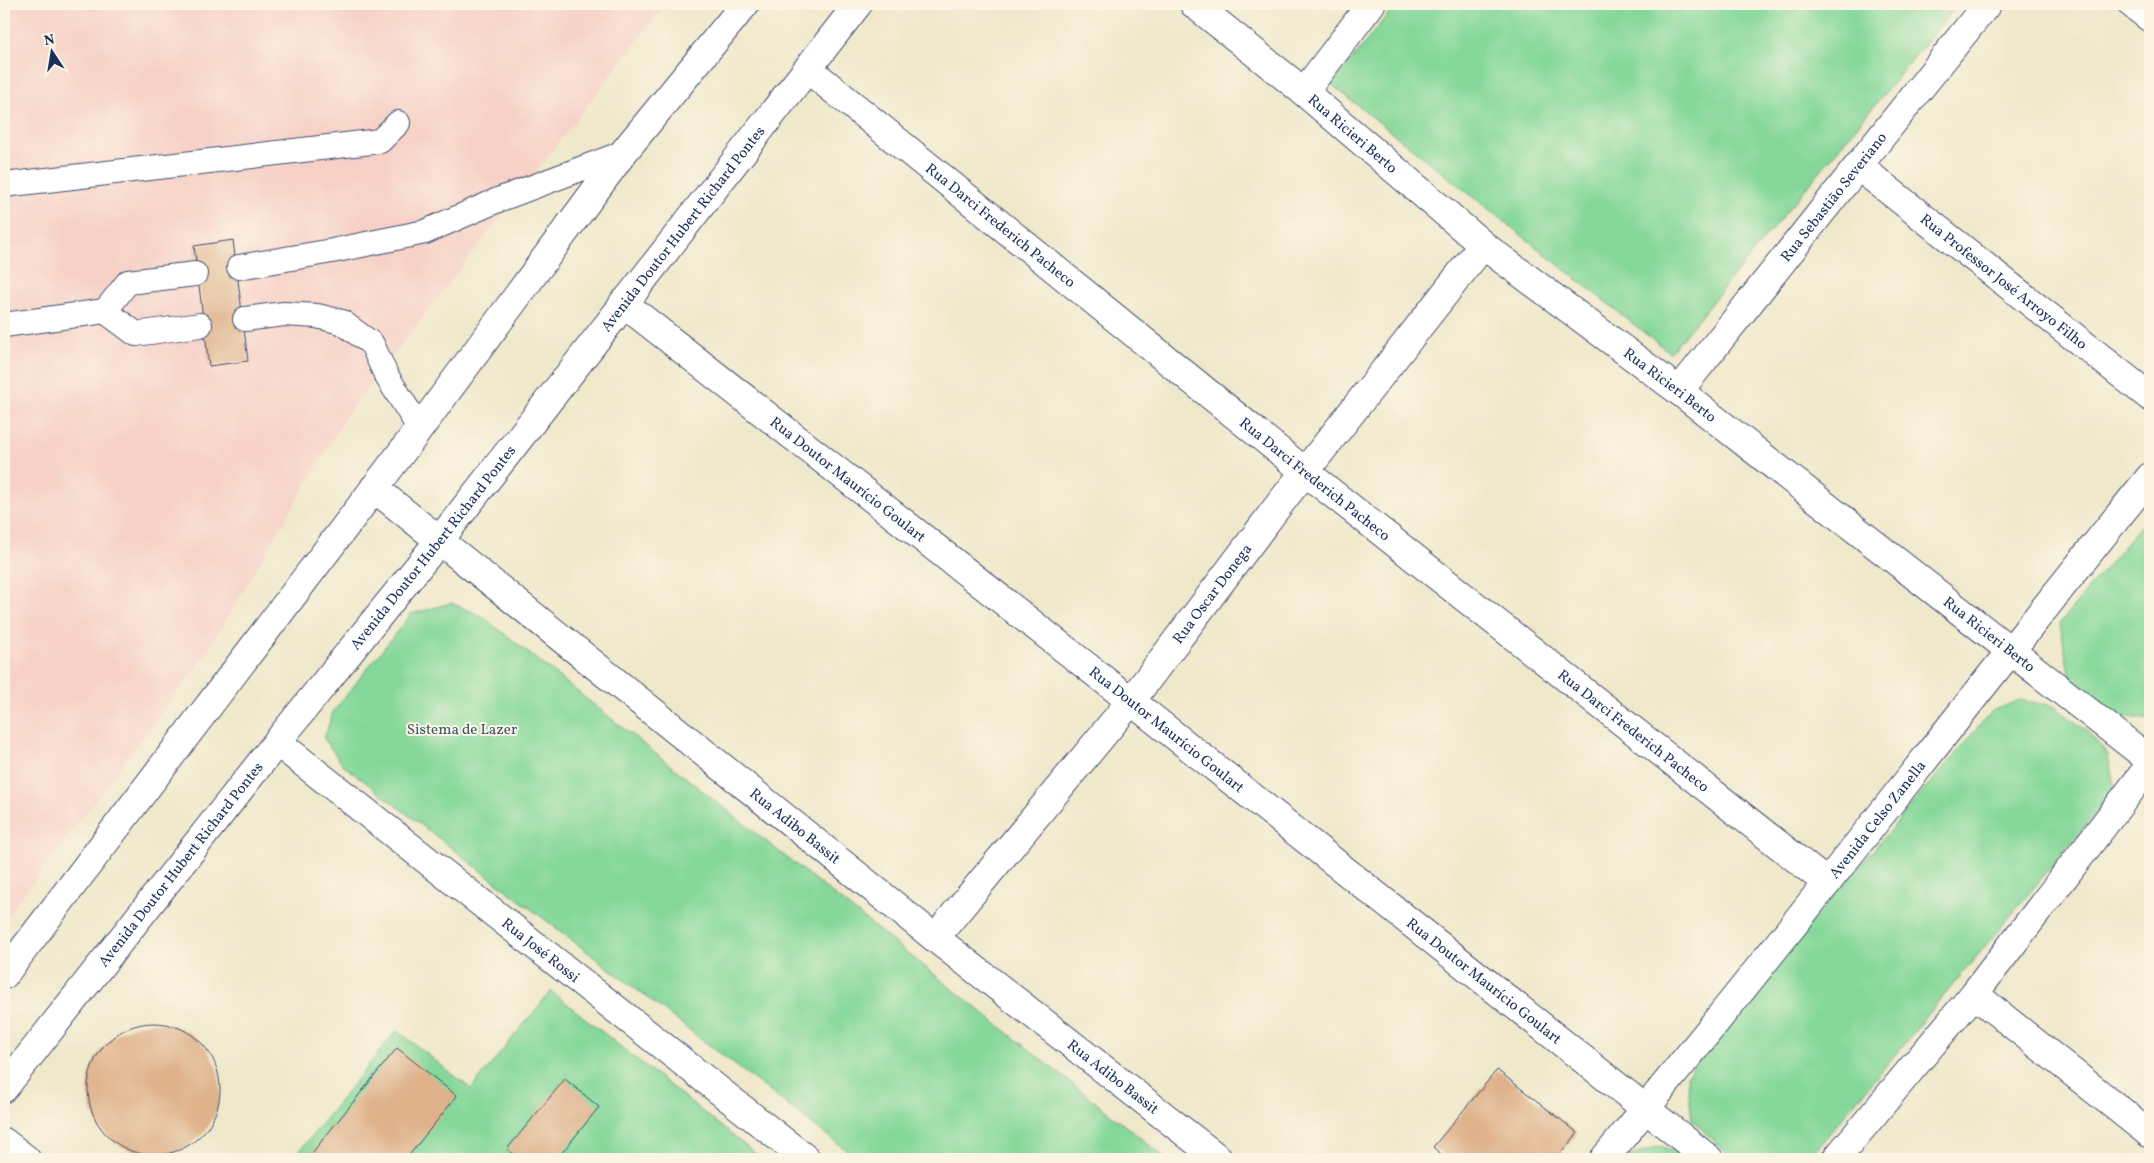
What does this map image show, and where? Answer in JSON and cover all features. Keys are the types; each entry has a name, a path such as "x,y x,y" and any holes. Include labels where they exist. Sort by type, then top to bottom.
{"street":[{"path":"4,975 420,429 623,152 746,4"},
{"name":"Avenida Doutor Hubert Richard Pontes","path":"4,1088 277,742 439,541 622,303 858,4"},
{"name":"Rua Ricieri Berto","path":"1194,4 1304,92 1483,245 1678,391 2010,648 2150,760"},
{"path":"1304,92 1371,4"},
{"name":"Rua Sebastião Severiano","path":"1678,391 1987,4"},
{"path":"2132,4 2150,18"},
{"name":"Rua Darci Frederich Pacheco","path":"808,69 1304,471 1827,883"},
{"name":"Rua Professor José Arroyo Filho","path":"1858,166 2150,397"},
{"name":"Rua Oscar Donega","path":"935,938 1131,701 1304,471 1483,245"},
{"name":"Rua Doutor Maurício Goulart","path":"622,303 1131,701 1710,1159"},
{"name":"Avenida Celso Zanella","path":"1604,1159 1827,883 2010,648 2150,478"},
{"name":"Rua Adibo Bassit","path":"374,488 935,938 1219,1159"},
{"name":"Rua José Rossi","path":"277,742 806,1159"},
{"path":"1836,1159 1974,994 2150,765"},
{"path":"1974,994 2150,1134"},
{"path":"4,1142 26,1159"}],"lane":[{"path":"4,185 380,141 398,123"},
{"path":"239,267 332,252 425,232 498,200 623,152"},
{"path":"4,325 105,311 128,282 195,274"},
{"path":"105,311 136,334 200,325"},
{"path":"245,319 284,314 317,316 342,322 372,344 386,375 420,429"}],"shaded area":[{"path":"4,4 666,4 347,415 205,656 4,920"}],"green space":[{"path":"1396,4 1958,4 1670,353 1332,85"},
{"path":"2150,514 2150,720 2107,714 2070,679 2060,623"},
{"name":"Sistema de Lazer","path":"451,603 482,616 1167,1159 858,1159 343,765 324,739 333,712 411,614"},
{"path":"2020,700 2054,706 2086,730 2108,755 2115,790 1814,1152 1801,1159 1733,1159 1692,1120 1687,1075 1757,986 1992,711"},
{"path":"551,991 762,1159 293,1159 397,1030 471,1089"},
{"path":"1661,1146 1692,1159 1621,1159"}],"building":[{"path":"233,240 248,361 209,366 194,246"},
{"path":"154,1023 179,1028 190,1034 200,1043 209,1053 215,1064 220,1089 215,1114 209,1125 200,1135 190,1144 179,1150 154,1155 129,1150 118,1144 108,1135 99,1125 93,1114 88,1089 93,1064 99,1053 108,1043 118,1034 129,1028"},
{"path":"397,1048 457,1096 406,1159 307,1159"},
{"path":"1497,1070 1578,1133 1556,1159 1447,1159 1433,1147"},
{"path":"565,1079 599,1107 557,1159 519,1159 507,1149"}]}
